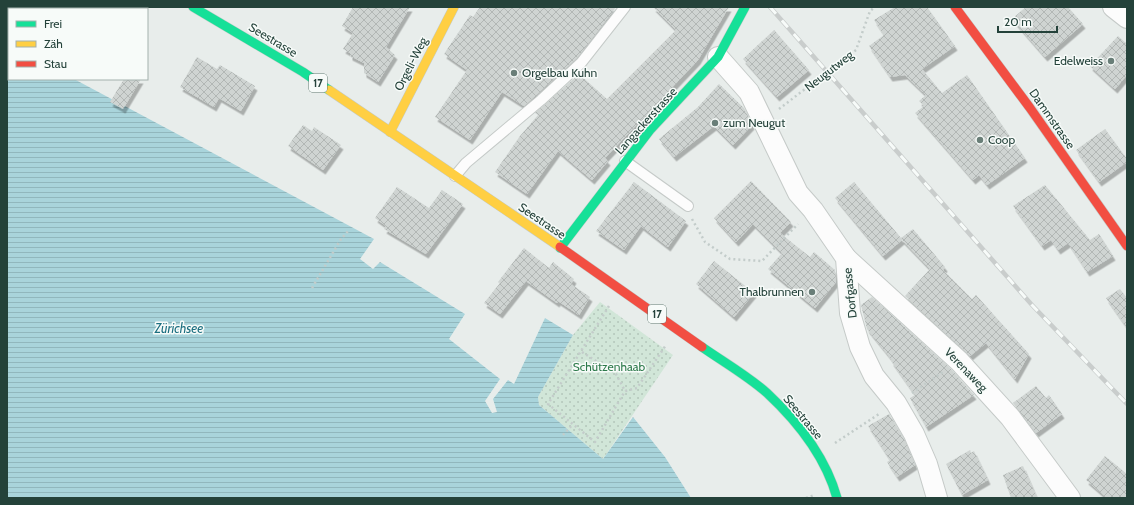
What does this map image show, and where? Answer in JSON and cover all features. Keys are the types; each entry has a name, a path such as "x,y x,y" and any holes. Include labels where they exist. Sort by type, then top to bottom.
{"main road":[{"name":"Seestrasse","path":"193,7 208,10 304,72 668,322 766,392 796,426 816,452 833,484 838,498"},
{"name":"Orgeli-Weg","path":"390,132 454,7"},
{"name":"Langackerstrasse","path":"560,248 650,130 718,57 745,7"},
{"name":"Dammstrasse","path":"956,7 1030,108 1127,246"}],"street":[{"path":"1113,7 1127,18"},
{"name":"Dorfgasse","path":"718,57 749,92 798,194 813,210 846,258 850,313 860,346 874,376 896,403 914,434 927,464 937,498"},
{"name":"Verenaweg","path":"846,258 959,361 1010,417 1070,498"}],"lane":[{"path":"455,176 466,163 541,100 582,63 625,7"},
{"path":"625,161 688,211"}],"path":[{"name":"Neugutweg","path":"764,121 856,50 870,11 875,7"},
{"path":"688,211 705,242 730,259 762,261 813,210"},
{"path":"312,288 341,239 349,230"},
{"path":"612,300 582,352 548,404 595,442 624,391 637,388 669,339"},
{"path":"582,352 616,374 624,391"},
{"path":"563,435 573,424"},
{"path":"806,498 817,495"}],"green space":[{"name":"Schützenhaab","path":"600,302 673,355 603,459 539,405 538,397 573,335"}],"water":[{"name":"Zürichsee","path":"7,44 8,80 76,80 374,239 360,259 373,269 380,262 465,314 449,339 500,379 485,401 492,413 497,412 493,399 508,380 514,384 545,318 573,335 538,397 539,405 603,459 633,417 665,457 691,498 7,498"}],"building":[{"path":"353,7 410,7 386,47 395,55 378,82 364,73 364,63 350,56 350,53 343,49 353,33 342,26"},
{"name":"Orgelbau Kuhn","path":"480,7 616,7 577,58 524,106 502,92 470,140 435,117 467,70 444,54 470,15 473,17"},
{"path":"653,7 729,7 698,60 605,158 608,161 592,180 558,151 527,194 495,172 520,136 538,115 535,113 579,74 607,99 676,30"},
{"path":"895,7 927,7 955,46 922,69 942,93 967,75 1025,158 987,185 979,175 973,180 915,113 924,106 919,101 926,95 905,75 890,77 869,46 884,35 874,20"},
{"path":"1026,7 1068,7 1083,24 1045,57 1012,19"},
{"path":"774,30 809,70 777,97 743,59"},
{"name":"Edelweiss","path":"1118,36 1127,44 1127,75 1115,89 1090,66"},
{"path":"197,57 217,69 220,65 255,86 241,111 219,98 214,107 180,87"},
{"path":"123,80 140,80 123,109 110,102"},
{"name":"zum Neugut","path":"719,84 744,108 752,125 733,145 714,126 674,157 659,139 698,107"},
{"path":"303,125 312,131 314,127 341,145 323,170 288,146"},
{"path":"1105,129 1127,159 1127,162 1099,182 1076,150"},
{"path":"751,181 791,222 780,233 810,257 814,252 835,270 836,282 815,308 768,269 782,253 753,224 736,242 714,218"},
{"path":"634,182 686,221 668,247 641,226 624,250 596,231"},
{"path":"854,182 901,238 913,229 945,267 943,270 972,299 976,295 1029,354 1015,379 986,343 970,356 905,296 930,269 902,240 883,256 835,198"},
{"path":"1045,185 1090,240 1099,234 1113,256 1087,272 1068,243 1058,250 1051,240 1042,246 1013,206"},
{"path":"397,187 429,208 442,190 463,204 426,254 384,229 386,226 375,218"},
{"path":"524,248 549,268 553,262 574,279 571,284 590,297 579,315 558,301 557,303 526,281 500,314 484,303"},
{"path":"714,261 754,293 734,317 696,284"},
{"path":"1120,289 1127,298 1127,328 1106,298"},
{"path":"872,297 951,369 974,395 926,427 910,398 915,395 891,361 892,360 867,329 861,305"},
{"path":"1036,386 1046,398 1049,395 1062,414 1036,433 1013,403"},
{"path":"889,414 904,439 915,465 897,477 887,462 890,460 868,426"},
{"path":"970,450 971,453 974,451 988,480 962,495 946,464"},
{"path":"1105,456 1127,474 1127,498 1107,498 1086,480"},
{"path":"1023,466 1037,498 1011,498 1003,475"}],"railway":[{"path":"770,7 1032,305 1127,404"}],"traffic: fast":[{"path":"193,7 303,72 329,90"},
{"path":"560,248 650,130 718,57 745,7"},
{"path":"702,347 760,387 789,416 818,455 826,469 837,498"}],"traffic: slow":[{"path":"390,132 454,7"},
{"path":"329,90 560,247"}],"traffic: jam":[{"path":"955,7 1030,108 1127,246"},
{"path":"560,247 702,347"}],"place":[{"name":"Edelweiss","path":"1111,61"},
{"name":"Orgelbau Kuhn","path":"514,73"},
{"name":"zum Neugut","path":"715,123"},
{"name":"Coop","path":"980,140"},
{"name":"Thalbrunnen","path":"812,292"}]}
